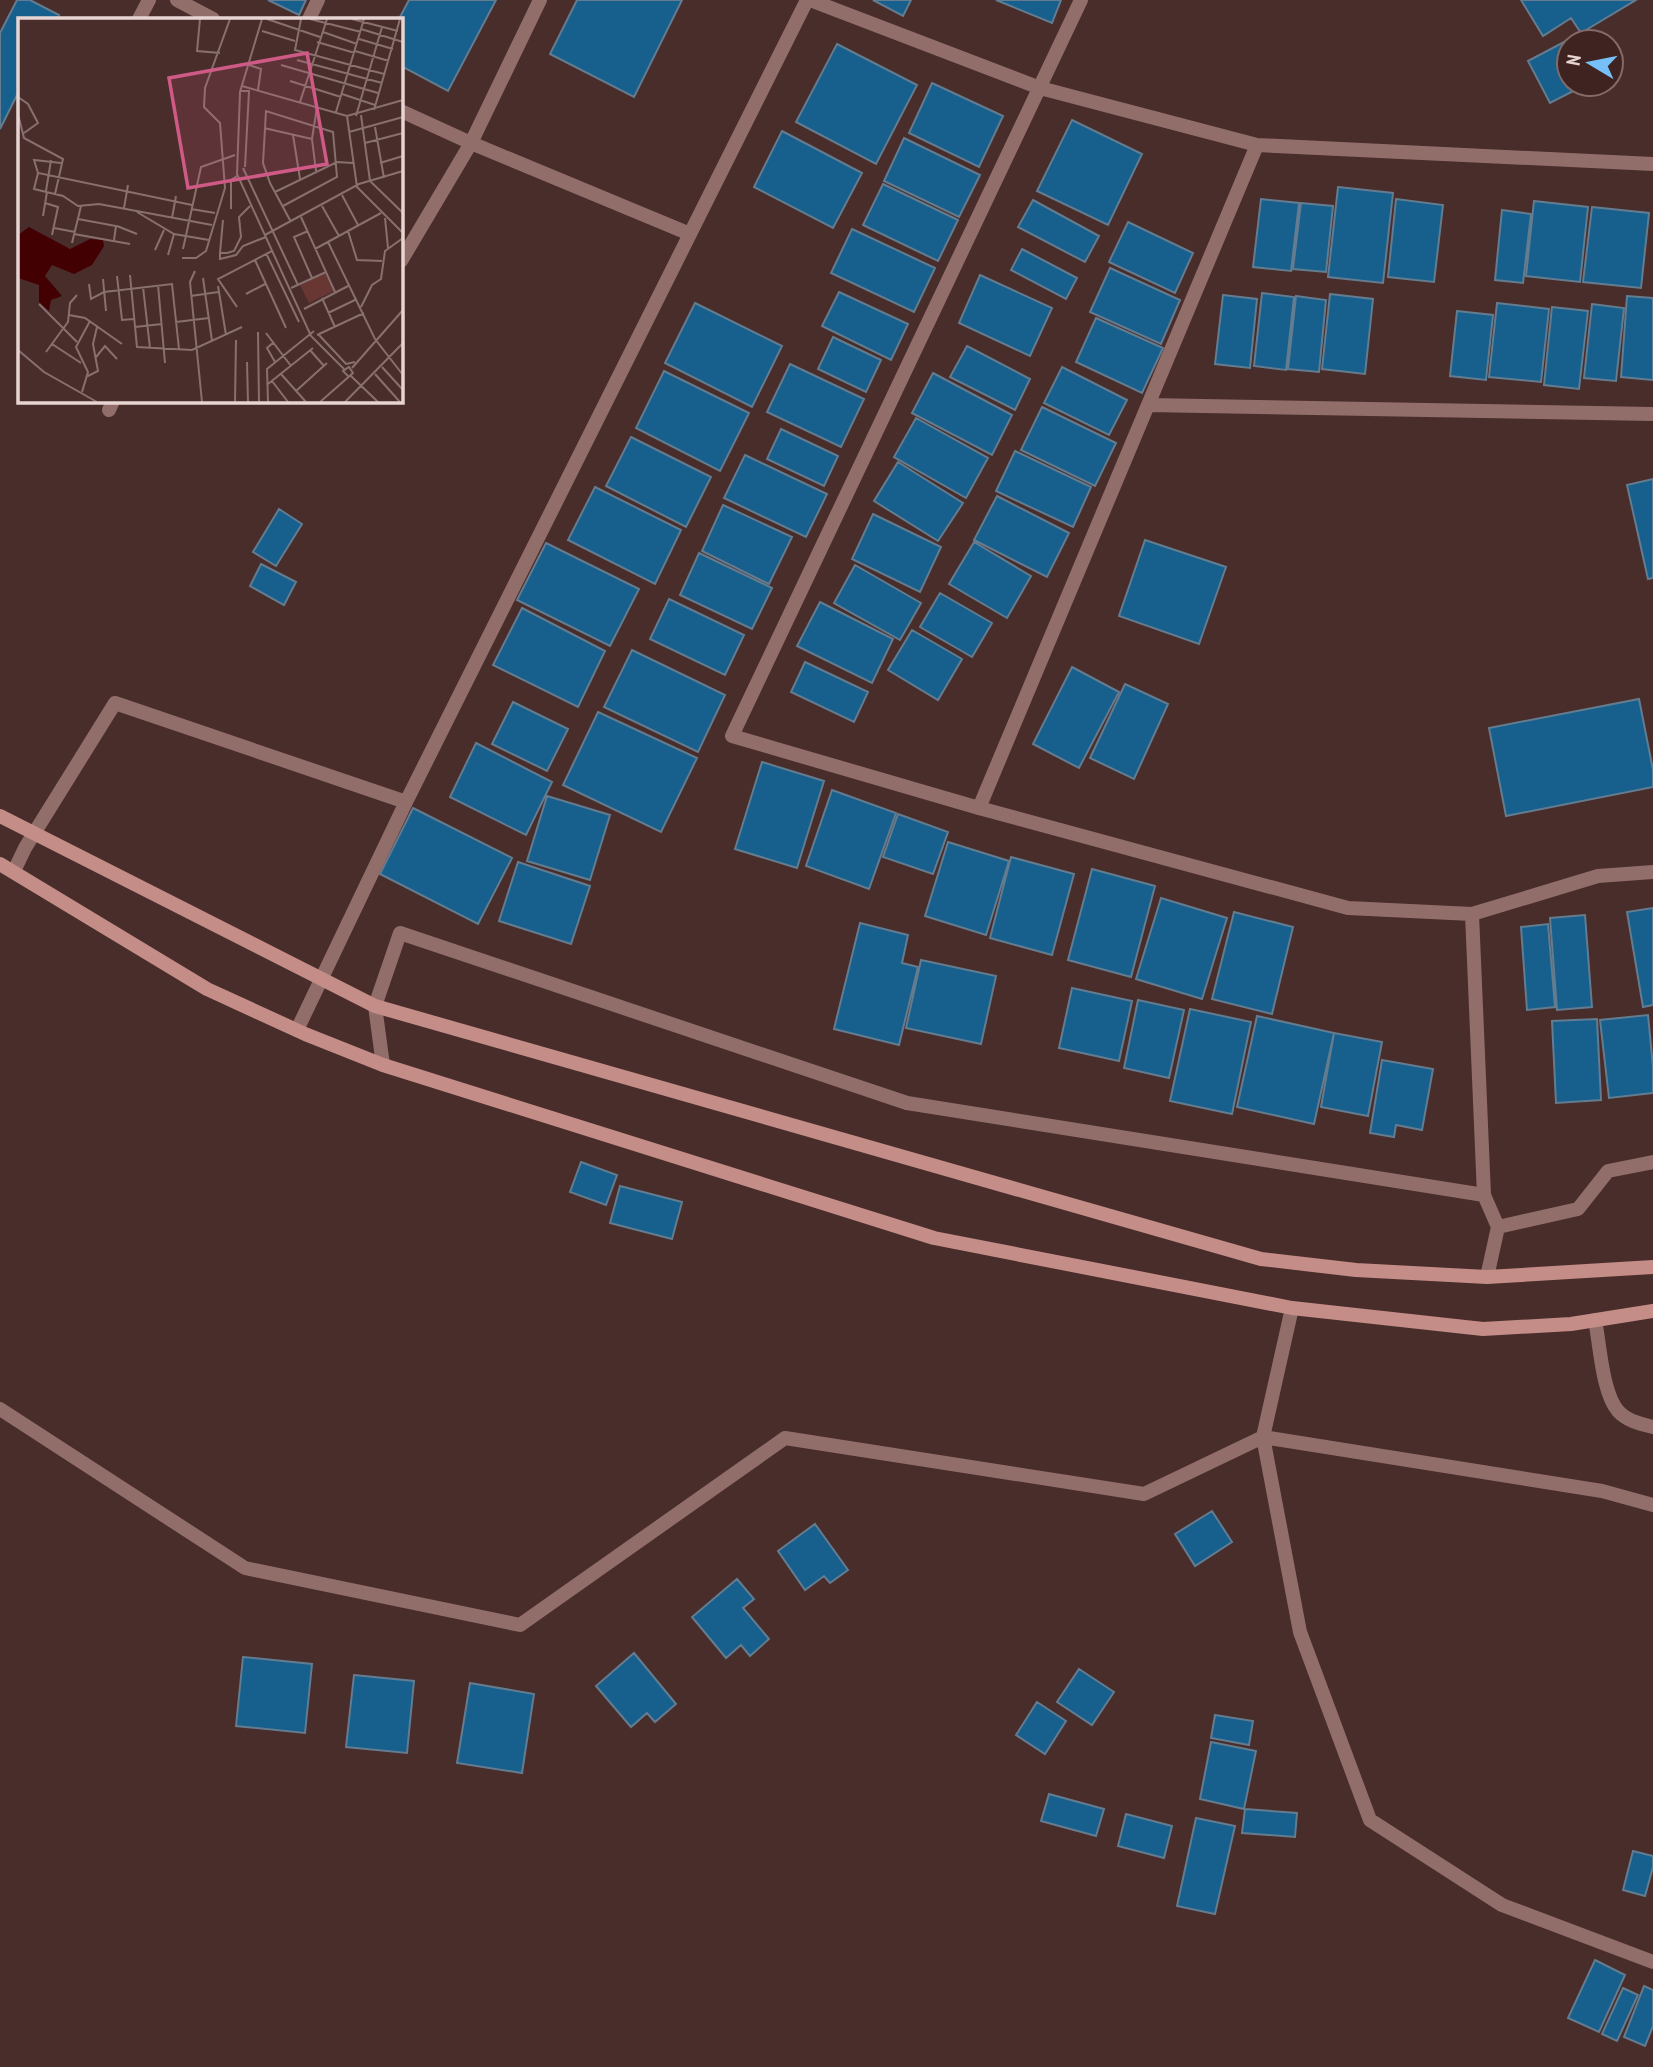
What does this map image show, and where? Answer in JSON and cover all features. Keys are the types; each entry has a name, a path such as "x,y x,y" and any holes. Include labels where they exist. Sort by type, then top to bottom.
{"main road":[{"path":"0,816 375,1006 1261,1259 1356,1270 1487,1277 1653,1267"},
{"path":"0,864 207,989 383,1065 934,1238 1292,1308 1483,1329 1571,1324 1653,1311"}],"street":[{"path":"140,18 149,0"},
{"path":"177,0 211,18"},
{"path":"309,18 318,0"},
{"path":"402,259 471,143 540,0"},
{"path":"297,1030 406,802 809,0 1040,88 1257,145 1653,164"},
{"path":"1081,0 732,736 979,808 1348,908 1472,915 1598,876 1653,872"},
{"path":"402,111 690,234"},
{"path":"979,808 1257,145"},
{"path":"1148,405 1653,414"},
{"path":"14,871 33,833 115,703 406,802"},
{"path":"1472,915 1484,1195 1498,1227 1487,1277"},
{"path":"383,1065 375,1006 400,933 907,1103 1484,1195"},
{"path":"1498,1227 1578,1209 1608,1171 1653,1161"},
{"path":"1292,1308 1263,1437 1300,1632 1370,1820 1502,1905 1653,1962"},
{"path":"1595,1320 1609,1394 1619,1411 1634,1422 1653,1427"},
{"path":"0,1409 245,1568 520,1625 785,1438 1144,1494 1263,1437 1602,1490 1653,1505"}],"building":[{"path":"17,0 30,0 59,15 58,18 18,18 18,93 0,129 0,33"},
{"path":"268,0 306,0 299,15"},
{"path":"409,0 496,0 448,91 402,67 402,18 400,18"},
{"path":"577,0 682,0 634,97 550,54"},
{"path":"873,0 911,0 903,16"},
{"path":"996,0 1061,0 1052,23"},
{"path":"1521,0 1636,0 1589,28 1578,28 1571,18 1543,36"},
{"path":"837,44 917,85 876,164 796,122"},
{"path":"1555,47 1555,98 1560,98 1550,103 1528,61"},
{"path":"932,83 1003,116 979,167 909,133"},
{"path":"1072,120 1142,154 1108,225 1037,191"},
{"path":"782,131 862,173 833,228 754,187"},
{"path":"904,138 980,175 959,217 884,181"},
{"path":"883,184 958,220 938,261 863,225"},
{"path":"1338,187 1393,193 1383,283 1328,277"},
{"path":"1261,199 1299,203 1291,271 1253,267"},
{"path":"1396,199 1443,205 1434,282 1388,277"},
{"path":"1033,200 1099,236 1085,262 1018,227"},
{"path":"1534,201 1588,207 1580,282 1526,276"},
{"path":"1301,203 1333,206 1326,272 1293,269"},
{"path":"1592,207 1649,213 1641,288 1583,282"},
{"path":"1502,210 1531,214 1523,283 1495,280"},
{"path":"1128,222 1193,253 1175,293 1109,262"},
{"path":"852,229 935,268 914,312 831,273"},
{"path":"1022,249 1077,278 1066,299 1011,270"},
{"path":"1110,268 1180,300 1161,344 1090,312"},
{"path":"980,275 1052,308 1030,356 959,323"},
{"path":"839,292 908,324 891,360 822,326"},
{"path":"1262,293 1294,297 1286,370 1254,366"},
{"path":"1330,294 1373,299 1365,374 1322,369"},
{"path":"1223,295 1257,299 1250,368 1215,364"},
{"path":"1296,296 1326,300 1319,372 1288,369"},
{"path":"1627,296 1653,298 1653,380 1621,377"},
{"path":"695,303 782,346 752,407 665,363"},
{"path":"1497,303 1549,309 1541,382 1489,377"},
{"path":"1592,304 1624,308 1616,381 1584,378"},
{"path":"1552,307 1588,311 1579,389 1544,385"},
{"path":"1457,311 1493,315 1486,380 1450,376"},
{"path":"1096,318 1163,348 1142,393 1076,362"},
{"path":"833,337 881,360 866,392 818,369"},
{"path":"967,346 1030,379 1015,410 950,377"},
{"path":"790,364 864,399 841,447 767,412"},
{"path":"1062,367 1127,400 1109,435 1044,403"},
{"path":"664,371 749,413 720,471 636,428"},
{"path":"933,373 1012,415 992,455 912,413"},
{"path":"1042,407 1116,443 1095,486 1021,450"},
{"path":"916,418 988,458 966,498 894,457"},
{"path":"781,429 838,456 824,486 767,459"},
{"path":"631,437 711,477 686,527 606,486"},
{"path":"1015,451 1091,487 1073,527 996,491"},
{"path":"745,455 827,494 806,537 724,498"},
{"path":"898,462 963,503 938,541 874,501"},
{"path":"1653,479 1653,578 1648,579 1627,485"},
{"path":"595,487 681,530 655,584 568,540"},
{"path":"997,496 1069,533 1047,577 974,540"},
{"path":"723,505 792,537 769,584 702,551"},
{"path":"279,509 302,524 276,566 253,552"},
{"path":"873,514 941,547 920,592 852,559"},
{"path":"1145,540 1226,567 1199,644 1119,616"},
{"path":"974,542 1031,576 1007,618 949,584"},
{"path":"546,543 639,589 610,646 517,600"},
{"path":"699,553 772,588 752,629 680,595"},
{"path":"261,564 296,582 284,605 250,586"},
{"path":"855,565 921,603 900,640 834,603"},
{"path":"940,593 992,623 972,657 920,627"},
{"path":"669,599 744,635 725,675 650,639"},
{"path":"820,602 893,639 872,683 797,646"},
{"path":"522,608 605,651 578,707 493,665"},
{"path":"912,630 962,659 938,700 888,670"},
{"path":"632,650 725,695 698,752 604,707"},
{"path":"805,662 868,692 854,722 791,692"},
{"path":"1072,667 1119,692 1079,768 1033,744"},
{"path":"1125,684 1168,704 1134,779 1090,758"},
{"path":"1639,699 1653,770 1653,787 1506,816 1489,728"},
{"path":"513,702 568,729 547,771 492,744"},
{"path":"598,712 697,758 661,832 563,785"},
{"path":"476,743 552,782 526,835 450,797"},
{"path":"762,762 824,781 797,868 735,849"},
{"path":"832,790 896,813 869,889 806,866"},
{"path":"547,796 610,815 590,880 527,861"},
{"path":"413,808 512,858 478,924 380,874"},
{"path":"898,814 948,832 933,874 883,857"},
{"path":"948,842 1009,861 986,935 925,916"},
{"path":"1011,857 1074,874 1052,955 990,938"},
{"path":"518,862 590,886 571,944 499,921"},
{"path":"1092,869 1155,886 1131,977 1068,960"},
{"path":"1161,898 1227,918 1202,999 1136,979"},
{"path":"1653,908 1653,1005 1643,1007 1627,912"},
{"path":"1234,912 1293,927 1272,1014 1212,999"},
{"path":"1585,915 1592,1007 1557,1010 1550,918"},
{"path":"860,923 908,935 902,963 918,967 899,1045 834,1029"},
{"path":"1548,924 1555,1007 1527,1010 1521,927"},
{"path":"921,960 996,976 981,1044 906,1028"},
{"path":"1072,988 1132,1001 1119,1061 1059,1048"},
{"path":"1138,1000 1184,1010 1169,1078 1124,1068"},
{"path":"1190,1009 1251,1022 1232,1114 1170,1101"},
{"path":"1648,1015 1653,1093 1609,1098 1600,1020"},
{"path":"1257,1016 1334,1033 1314,1124 1237,1107"},
{"path":"1597,1019 1601,1100 1556,1103 1552,1021"},
{"path":"1334,1033 1382,1042 1368,1116 1321,1107"},
{"path":"1382,1060 1433,1069 1422,1130 1396,1125 1394,1137 1370,1133"},
{"path":"581,1162 617,1175 606,1205 570,1192"},
{"path":"620,1186 682,1202 672,1239 610,1223"},
{"path":"1212,1511 1232,1542 1195,1566 1175,1534"},
{"path":"815,1524 848,1570 830,1583 824,1576 805,1590 778,1551"},
{"path":"737,1579 754,1599 743,1608 769,1639 750,1656 741,1645 726,1658 692,1617"},
{"path":"634,1653 676,1704 655,1722 647,1713 631,1727 596,1686"},
{"path":"243,1657 312,1664 305,1733 236,1726"},
{"path":"1079,1669 1114,1692 1092,1725 1057,1702"},
{"path":"354,1675 414,1681 407,1753 346,1747"},
{"path":"470,1683 534,1694 522,1773 457,1763"},
{"path":"1037,1702 1066,1721 1045,1754 1016,1735"},
{"path":"1215,1715 1253,1721 1249,1745 1211,1738"},
{"path":"1211,1742 1256,1751 1244,1809 1200,1799"},
{"path":"1049,1794 1104,1809 1096,1836 1041,1821"},
{"path":"1245,1809 1297,1813 1295,1837 1242,1833"},
{"path":"1126,1814 1172,1826 1164,1858 1118,1846"},
{"path":"1196,1818 1235,1826 1215,1914 1177,1906"},
{"path":"1633,1851 1653,1856 1653,1867 1645,1896 1623,1890"},
{"path":"1595,1960 1625,1975 1599,2032 1568,2018"},
{"path":"1644,1986 1653,1990 1653,2026 1645,2046 1624,2037"},
{"path":"1623,1988 1638,1995 1617,2041 1602,2034"}]}
